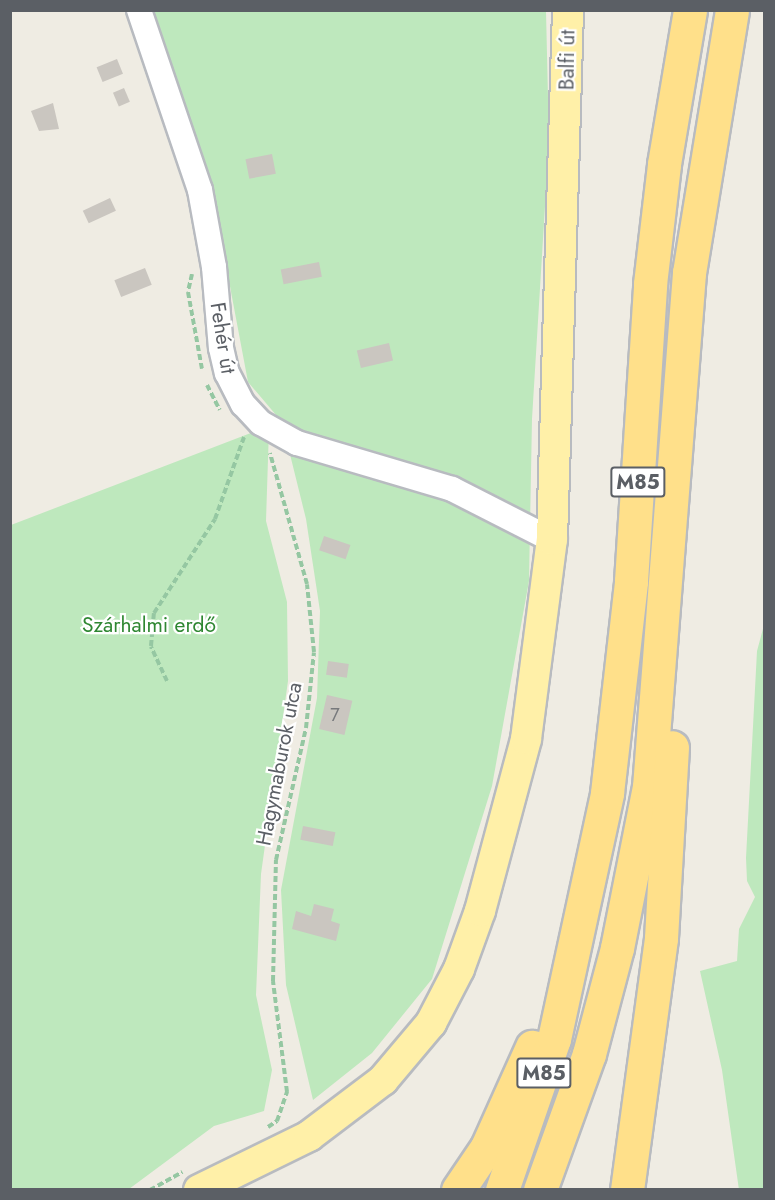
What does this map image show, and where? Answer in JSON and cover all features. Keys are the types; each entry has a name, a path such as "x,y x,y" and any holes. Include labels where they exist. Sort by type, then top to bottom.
{"highway":[{"name":"M85","path":"502,1190 554,1039 598,849 618,714 650,284 664,164 690,10"},
{"name":"M85","path":"540,1190 589,1054 633,879 649,787 667,598 690,273 732,10"},
{"path":"627,1190 660,938 671,814 673,691 667,598"},
{"path":"458,1190 492,1136 573,952"}],"main road":[{"name":"Balfi út","path":"194,1179 309,1136 352,1106 406,1056 431,1023 459,969 506,826 540,658 552,540 568,10"}],"street":[{"name":"Fehér út","path":"139,10 200,190 227,373 243,404 269,429 334,458 452,489 552,540"}],"path":[{"path":"167,681 151,646 154,613 229,490 243,445 240,428"},
{"name":"Hagymaburok utca","path":"262,1130 278,1121 284,1109 286,1074 273,981 274,885 306,728 314,652 307,584 270,452 269,429"},
{"path":"150,1190 194,1179"}],"green space":[{"path":"150,11 546,11 549,141 532,419 529,581 492,786 432,979 372,1053 313,1100 286,985 281,890 317,698 320,611 306,519 282,422 248,382 209,175"},
{"name":"Szárhalmi erdő","path":"264,428 269,429 266,521 287,602 288,681 261,874 256,995 272,1070 264,1111 214,1126 129,1189 11,1190 11,525"},
{"path":"764,625 764,1189 739,1190 722,1070 700,971 737,961 739,929 755,897 747,881 746,858 757,651"}],"building":[{"path":"117,59 123,74 103,82 97,67"},
{"path":"124,88 130,102 119,106 113,93"},
{"path":"53,103 59,129 39,131 31,111"},
{"path":"272,154 276,174 249,179 245,159"},
{"path":"110,198 116,211 89,223 83,211"},
{"path":"319,262 322,277 284,284 281,269"},
{"path":"145,268 152,285 121,297 114,280"},
{"path":"389,343 393,361 361,368 357,350"},
{"path":"324,536 350,545 346,559 319,550"},
{"path":"328,661 349,664 347,678 326,675"},
{"path":"327,695 352,701 344,735 319,729"},
{"path":"303,826 335,832 333,846 300,840"},
{"path":"314,904 334,909 331,921 340,924 336,941 292,929 296,911 311,916"}]}
